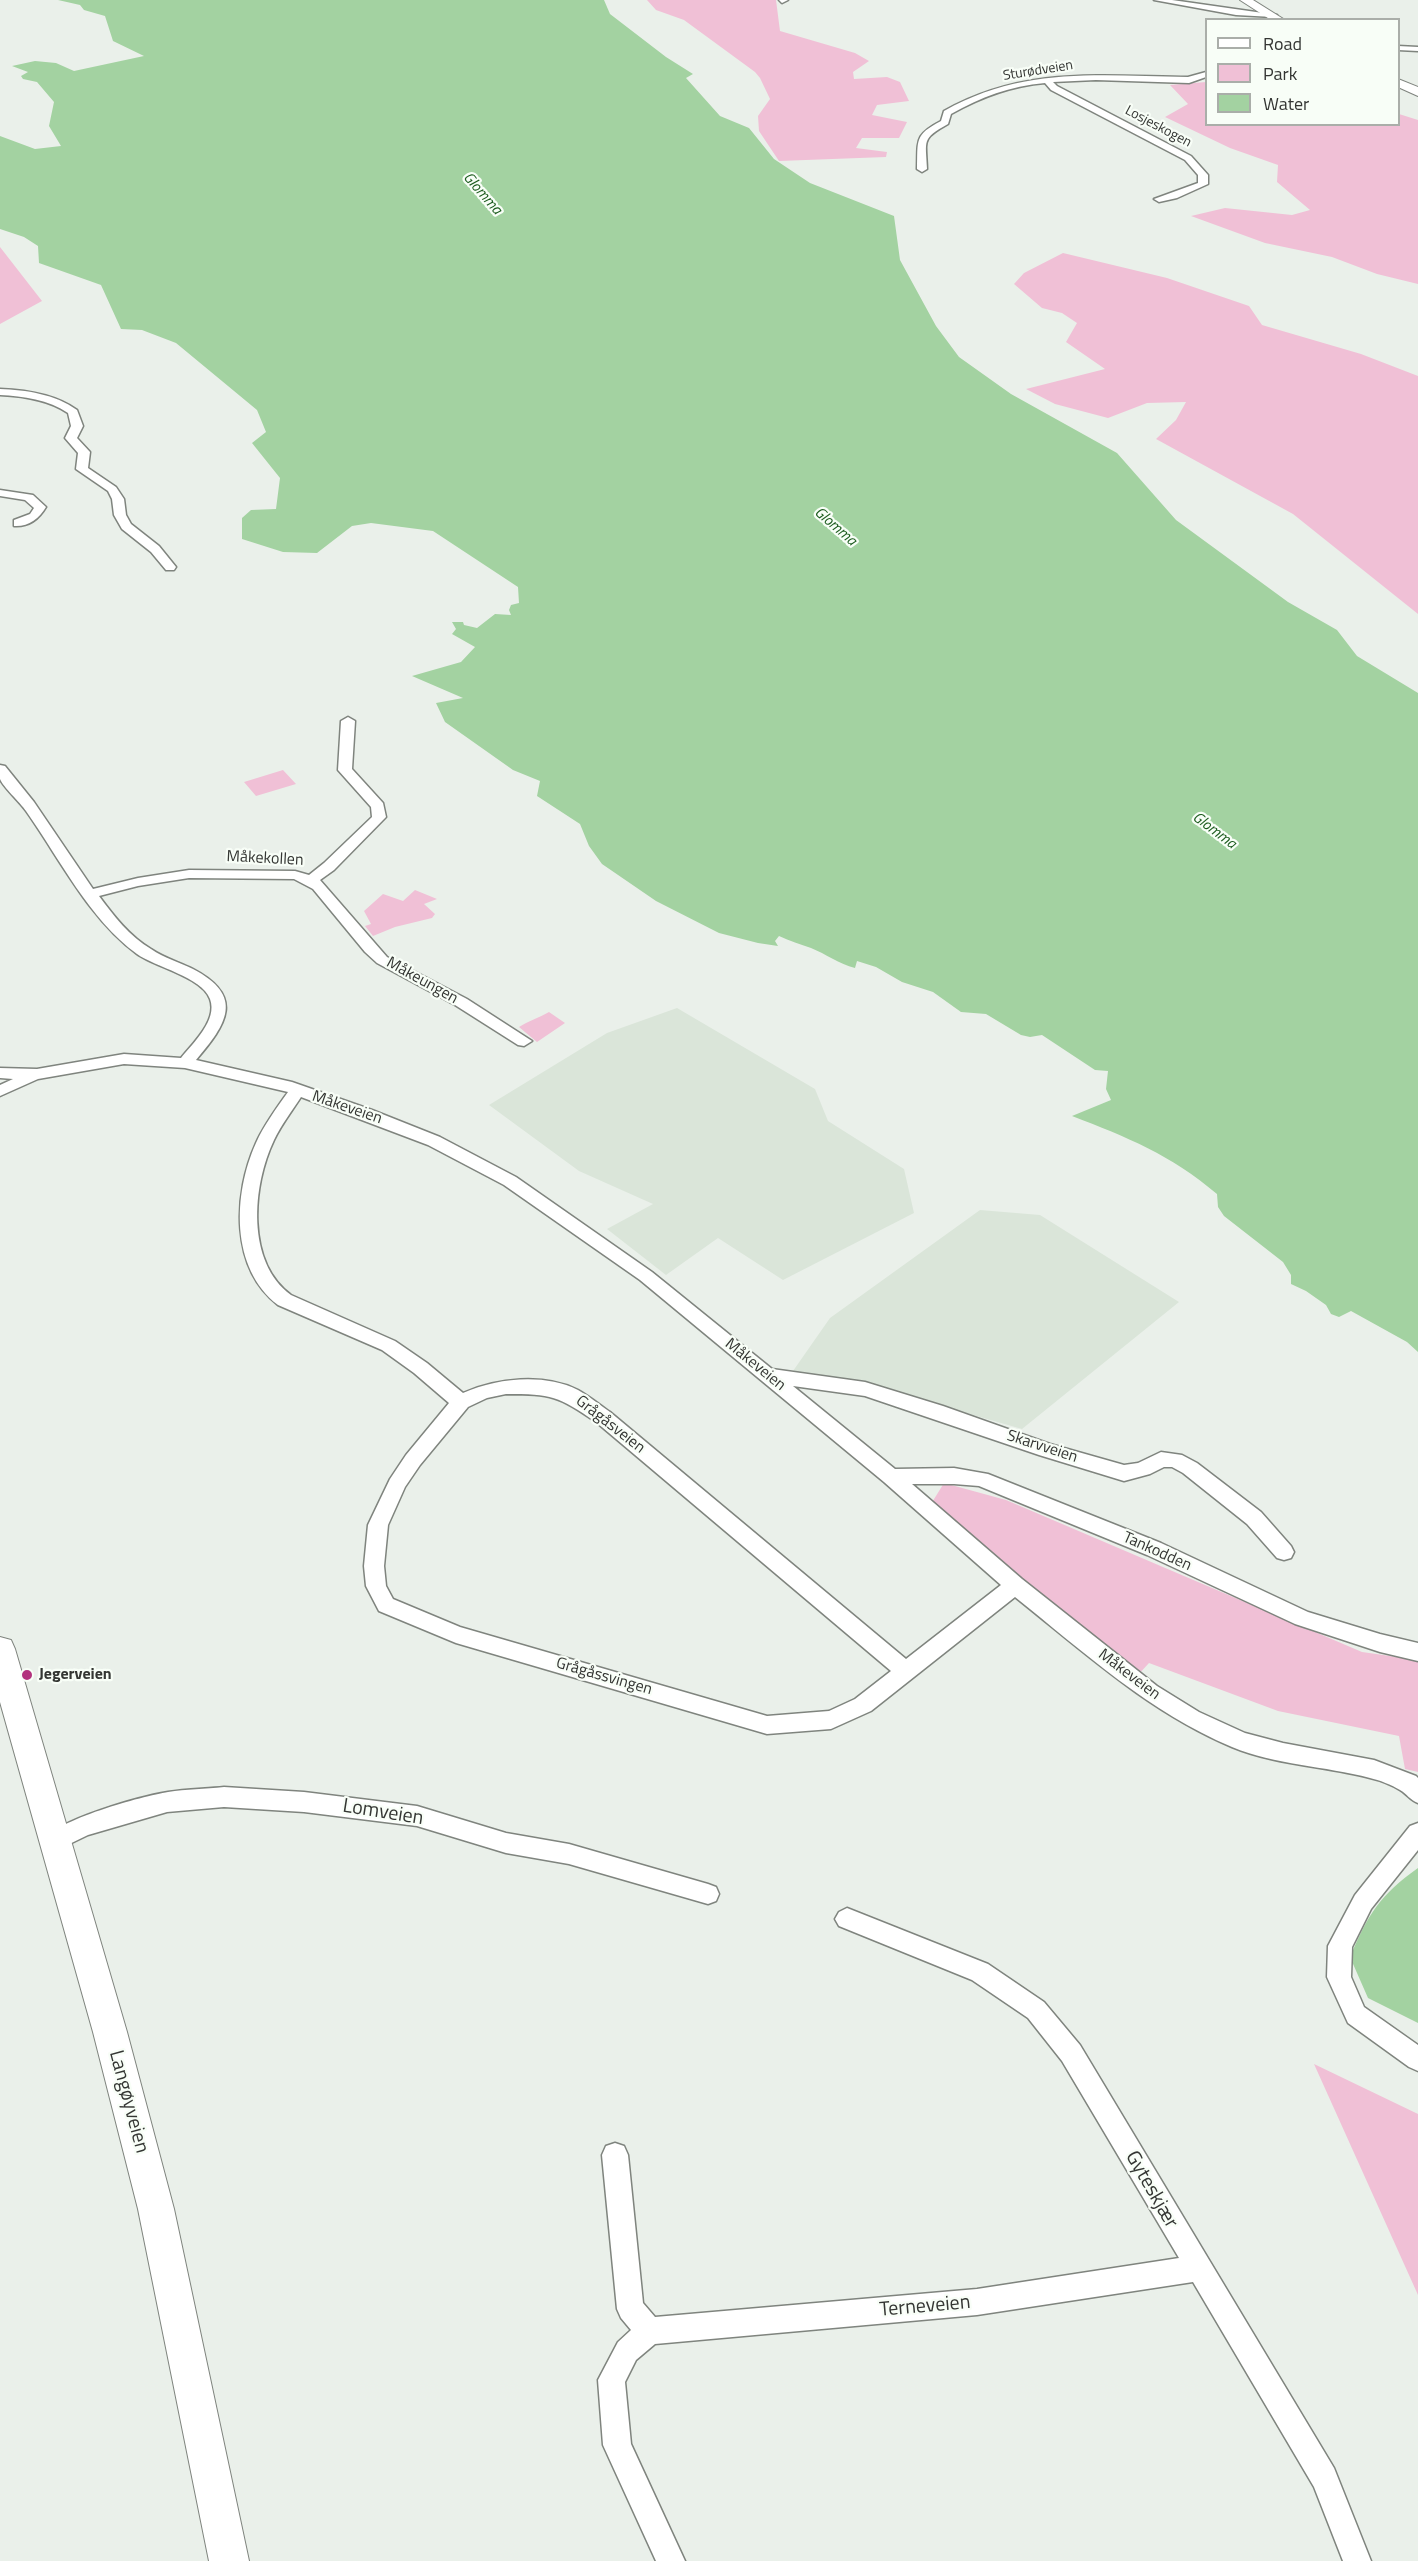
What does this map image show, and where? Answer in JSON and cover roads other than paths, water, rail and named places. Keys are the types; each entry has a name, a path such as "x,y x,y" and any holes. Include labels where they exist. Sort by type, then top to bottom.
{"main road":[{"path":"1245,0 1276,17"},
{"path":"1400,83 1418,92"},
{"name":"Langøyveien","path":"0,1649 110,2032 156,2209 229,2561"}],"street":[{"path":"1158,0 1236,14 1276,17"},
{"path":"1400,48 1418,49"},
{"name":"Sturødveien","path":"922,169 922,139 927,132 945,122 946,113 976,96 1019,85 1088,77 1189,80 1205,74"},
{"name":"Losjeskogen","path":"1048,81 1054,88 1163,143 1194,163 1203,175 1203,184 1174,196 1159,199"},
{"path":"0,392 26,393 73,412 76,426 71,438 84,452 82,469 112,489 118,499 120,515 126,526 154,549 170,567"},
{"path":"0,493 29,497 40,507 35,516 18,523"},
{"name":"Måkekollen","path":"90,894 138,882 189,874 295,875 310,880 327,870 357,838 372,827 379,817 378,806 345,770 348,721"},
{"path":"0,769 28,803 90,894 127,937 144,951 195,977 215,993 219,1009 213,1025 184,1063"},
{"name":"Måkeungen","path":"310,880 318,886 369,949 382,960 461,1002 524,1041"},
{"name":"Måkeveien","path":"0,1073 37,1074 124,1059 184,1063 297,1091 366,1114 434,1141 510,1180 646,1276 891,1477 1015,1585 1149,1692 1191,1718 1241,1741 1283,1752 1374,1769 1408,1783 1418,1793"},
{"name":"Måkeveien","path":"0,1092 37,1074"},
{"path":"297,1091 265,1142 250,1185 250,1236 260,1274 274,1291 292,1304 360,1331 399,1352 461,1402"},
{"name":"Skarvveien","path":"770,1376 865,1389 936,1411 1046,1450 1124,1473 1143,1469 1161,1459 1175,1460 1190,1468 1254,1518 1284,1552"},
{"name":"Grågåsveien","path":"461,1402 483,1392 518,1386 556,1390 584,1403 906,1671"},
{"name":"Grågåssvingen","path":"461,1402 433,1434 397,1484 378,1525 374,1566 376,1586 386,1605 456,1634 766,1725 831,1720 863,1705 1015,1585"},
{"name":"Tankodden","path":"891,1477 954,1476 981,1479 1154,1549 1302,1618 1380,1643 1418,1652"},
{"name":"Lomveien","path":"55,1841 81,1827 126,1812 167,1802 224,1797 304,1802 417,1816 497,1841 569,1854 708,1894"},
{"path":"1418,1833 1363,1902 1340,1946 1339,1977 1356,2015 1418,2059"},
{"name":"Gyteskjær","path":"846,1919 980,1972 1036,2010 1071,2053 1324,2478 1357,2561"},
{"path":"615,2155 630,2309 650,2331 627,2351 611,2380 617,2445 671,2561"},
{"name":"Terneveien","path":"650,2331 977,2302 1197,2268"}],"water":[{"name":"Glomma","path":"58,0 604,0 610,14 666,57 693,74 686,78 720,116 749,128 774,159 810,183 894,216 900,260 936,326 959,357 1011,394 1117,453 1176,520 1288,602 1337,630 1357,656 1418,693 1418,1352 1407,1342 1351,1311 1339,1317 1331,1314 1326,1305 1291,1284 1291,1275 1283,1262 1224,1216 1218,1207 1217,1194 1183,1168 1148,1148 1072,1116 1111,1100 1106,1089 1108,1071 1095,1070 1042,1035 1030,1037 1021,1035 986,1014 961,1012 933,992 902,982 876,967 857,961 855,968 779,936 775,941 778,946 719,933 656,901 602,864 589,846 580,824 537,796 540,781 513,770 445,722 436,703 463,698 412,676 461,662 475,647 452,634 456,629 452,622 463,622 464,625 477,628 495,614 511,615 509,610 511,605 519,603 518,587 433,531 371,523 352,526 317,553 283,552 242,539 242,518 251,510 276,509 280,478 252,443 266,432 257,410 176,343 142,330 121,329 101,285 39,263 38,246 24,237 0,229 0,136 35,149 61,146 49,126 54,102 37,82 23,79 21,76 28,72 12,66 35,61 56,63 74,71 144,56 113,41 105,16 84,10 80,5"},
{"path":"1418,1868 1418,2023 1368,1998 1350,1957 1376,1907 1394,1887"}],"place":[{"name":"Jegerveien","path":"27,1675"}]}
